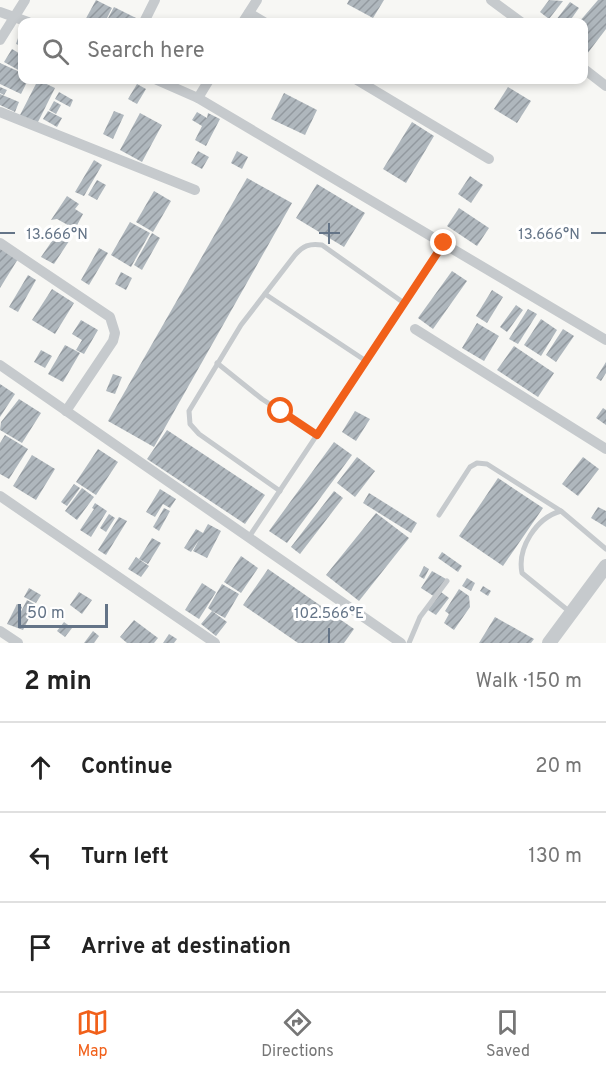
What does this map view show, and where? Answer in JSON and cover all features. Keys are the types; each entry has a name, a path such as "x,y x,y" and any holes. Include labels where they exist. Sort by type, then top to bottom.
{"street":[{"path":"0,40 25,0"},
{"path":"146,18 155,0"},
{"path":"246,18 257,0"},
{"path":"490,0 515,18"},
{"path":"0,12 18,18"},
{"path":"588,72 606,86"},
{"path":"166,84 198,98 606,340"},
{"path":"198,98 207,84"},
{"path":"364,84 489,159"},
{"path":"0,112 195,190"},
{"path":"0,243 110,317 113,325 113,341 66,411"},
{"path":"415,329 606,448"},
{"path":"0,364 401,643"},
{"path":"0,496 215,643"},
{"path":"551,642 605,569"},
{"path":"0,631 18,643"}],"lane":[{"path":"280,491 199,434 190,424 189,411 217,363 303,246 314,243 322,245 404,303"},
{"path":"249,537 444,243"},
{"path":"266,294 366,361"},
{"path":"217,363 262,399 317,435"},
{"path":"439,514 470,467 477,463 488,464 561,511 606,549"},
{"path":"561,511 551,514 540,523 521,552 520,562 522,573 571,613"},
{"path":"409,643 420,617 447,581"}],"building":[{"path":"96,0 112,8 107,18 86,18"},
{"path":"349,0 384,0 373,18 347,4"},
{"path":"549,0 563,1 550,18 540,12"},
{"path":"598,0 606,0 606,29 588,53 588,18 582,18"},
{"path":"570,2 579,8 572,18 558,18"},
{"path":"114,7 136,18 108,18"},
{"path":"12,49 18,53 18,70 4,62"},
{"path":"0,63 18,71 18,84 26,84 21,94 0,84"},
{"path":"36,84 46,84 55,88 37,124 20,115"},
{"path":"137,84 146,89 137,104 128,99"},
{"path":"0,87 7,90 4,95 0,93"},
{"path":"508,87 531,101 517,123 494,109"},
{"path":"59,92 73,100 70,107 55,99"},
{"path":"284,93 317,110 305,135 271,119"},
{"path":"0,94 19,102 15,112 0,105"},
{"path":"54,101 61,105 56,114 49,110"},
{"path":"48,111 62,118 57,127 43,119"},
{"path":"114,111 124,115 113,139 103,134"},
{"path":"197,112 207,118 208,113 220,119 206,146 195,140 202,126 192,120"},
{"path":"140,113 162,125 142,162 120,150"},
{"path":"412,122 434,136 406,183 383,169"},
{"path":"198,151 209,157 202,169 191,163"},
{"path":"237,151 248,157 242,169 231,163"},
{"path":"94,160 102,165 84,196 75,192"},
{"path":"470,176 483,185 471,203 458,194"},
{"path":"247,178 292,203 154,447 108,421"},
{"path":"97,180 106,185 97,200 88,195"},
{"path":"317,184 365,213 344,247 296,218"},
{"path":"154,191 171,201 153,232 136,222"},
{"path":"67,196 79,204 75,209 83,214 75,229 57,219 51,220"},
{"path":"459,208 489,228 477,246 447,226"},
{"path":"130,222 150,233 131,267 111,255"},
{"path":"61,228 73,235 54,264 41,257"},
{"path":"152,233 160,238 142,270 134,265"},
{"path":"0,248 18,259 0,288"},
{"path":"99,248 108,253 89,285 81,280"},
{"path":"452,271 467,281 433,329 418,318"},
{"path":"121,272 132,278 126,290 115,284"},
{"path":"28,275 36,280 18,312 9,307"},
{"path":"52,289 74,303 55,334 32,320"},
{"path":"492,290 503,297 487,323 476,316"},
{"path":"516,305 523,310 507,332 500,327"},
{"path":"528,309 537,314 518,344 509,339"},
{"path":"541,319 557,330 541,356 524,345"},
{"path":"81,320 98,330 84,354 76,350 82,340 72,334"},
{"path":"477,323 499,336 484,361 462,348"},
{"path":"563,329 574,336 556,362 546,355"},
{"path":"65,345 80,353 63,382 48,374"},
{"path":"514,346 554,373 538,397 497,370"},
{"path":"41,350 52,356 45,368 34,362"},
{"path":"606,362 606,373 601,381 596,378"},
{"path":"113,374 122,377 115,394 106,391"},
{"path":"0,384 15,394 0,417"},
{"path":"19,399 41,413 22,443 0,430 1,422"},
{"path":"603,408 606,410 606,425 596,418"},
{"path":"355,411 370,419 356,441 342,432"},
{"path":"167,430 265,495 245,524 147,459"},
{"path":"5,435 28,449 9,479 0,474 0,443"},
{"path":"334,442 352,455 287,543 269,531"},
{"path":"98,449 118,462 96,495 76,482"},
{"path":"32,455 55,469 36,500 13,486"},
{"path":"357,457 375,471 355,497 337,483"},
{"path":"583,457 599,469 578,496 562,484"},
{"path":"498,478 543,508 503,566 459,536"},
{"path":"74,484 80,488 67,506 61,502"},
{"path":"82,488 94,497 77,520 65,511"},
{"path":"160,489 176,499 170,508 163,504 155,517 146,512"},
{"path":"334,491 343,498 300,554 291,547"},
{"path":"369,493 417,523 411,533 363,503"},
{"path":"95,503 107,511 91,537 80,530 94,509 92,508"},
{"path":"598,507 606,511 606,527 591,518"},
{"path":"164,508 170,511 159,531 153,527"},
{"path":"376,513 409,538 359,601 326,575"},
{"path":"109,514 115,518 106,532 100,528"},
{"path":"119,517 127,521 106,555 98,550"},
{"path":"208,524 221,531 207,558 193,551 199,540 191,552 184,548 196,529 203,533"},
{"path":"152,538 161,543 148,564 139,559"},
{"path":"442,552 462,566 458,572 438,558"},
{"path":"241,556 258,568 241,593 224,582"},
{"path":"136,557 149,566 141,577 128,569"},
{"path":"424,566 429,569 424,579 419,576"},
{"path":"268,569 354,629 344,643 298,643 243,605"},
{"path":"432,571 446,579 435,597 421,588"},
{"path":"467,578 475,583 471,591 462,586"},
{"path":"202,583 216,592 199,619 185,610"},
{"path":"222,584 239,594 225,618 208,608"},
{"path":"483,586 491,591 488,596 480,591"},
{"path":"29,588 41,595 36,603 24,597"},
{"path":"459,589 469,596 470,607 454,630 444,623 449,614 445,611"},
{"path":"79,592 92,600 82,614 70,605"},
{"path":"441,592 449,598 436,615 428,610"},
{"path":"27,600 36,605 23,630 7,624 17,604 22,607 17,619"},
{"path":"212,611 227,622 216,636 201,624"},
{"path":"495,617 534,639 531,643 479,643"},
{"path":"134,620 158,638 154,643 127,643 120,637"},
{"path":"64,622 72,628 65,637 57,631"},
{"path":"93,631 99,636 94,643 84,643"},
{"path":"169,634 177,639 174,643 163,643"}],"route":[{"path":"281,411 317,435 444,243"}]}
